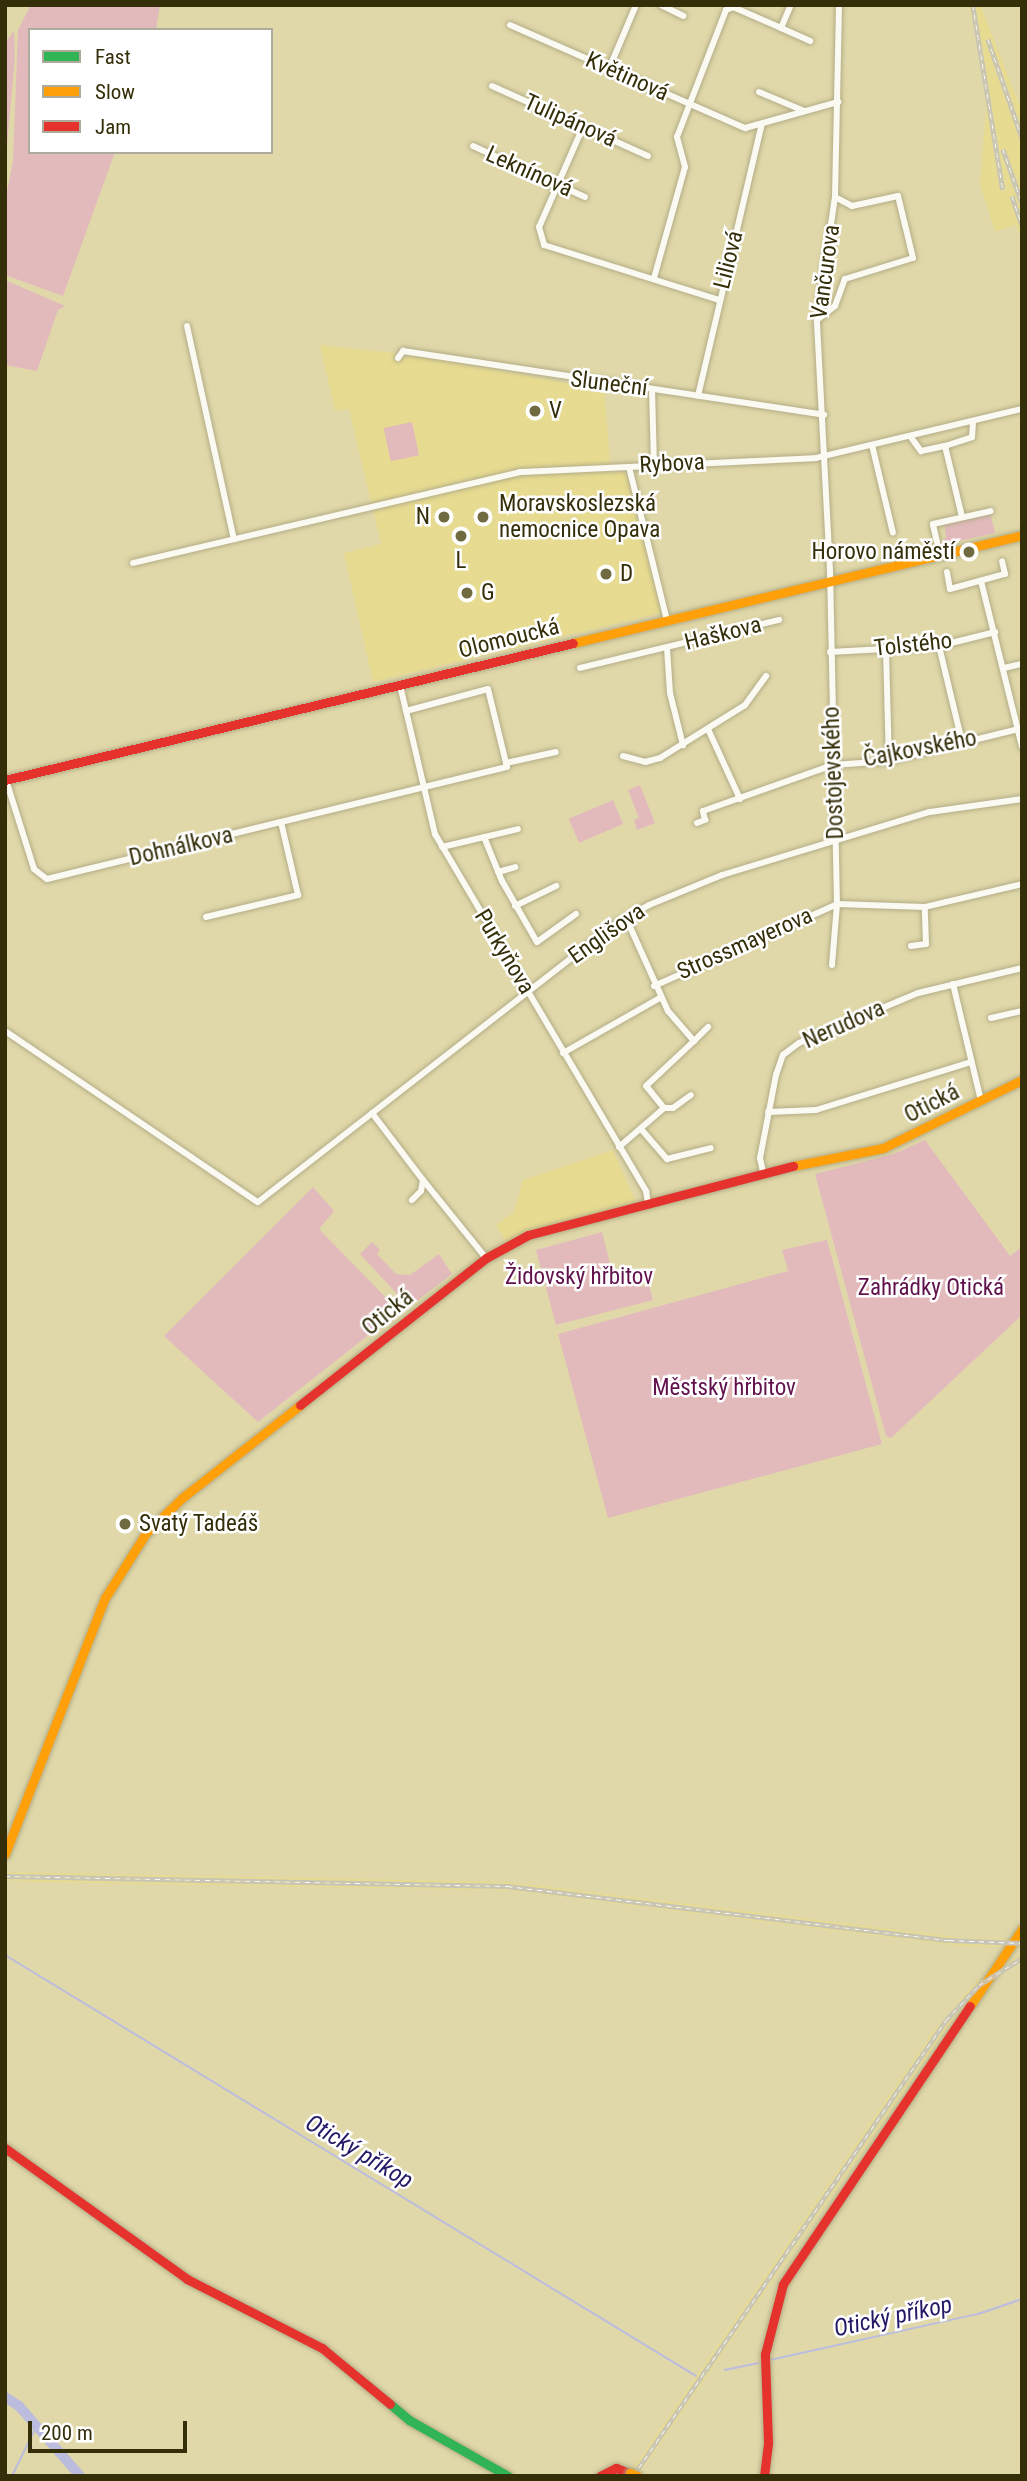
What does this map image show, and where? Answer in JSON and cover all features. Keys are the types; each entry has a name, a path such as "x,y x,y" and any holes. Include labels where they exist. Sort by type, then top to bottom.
{"main road":[{"name":"Olomoucká","path":"6,780 1022,535"},
{"name":"Otická","path":"5,1854 105,1598 140,1540 182,1498 486,1258 520,1238 763,1172 883,1148 1022,1080"},
{"path":"764,2476 768,2442 765,2354 783,2284 1022,1929"},
{"path":"5,2148 187,2279 322,2348 409,2420 508,2476"},
{"path":"600,2476 616,2468 634,2474"}],"street":[{"path":"609,68 636,5"},
{"path":"661,5 684,16"},
{"path":"781,28 791,5"},
{"name":"Vančurova","path":"829,581 824,415 817,320 835,197 839,5"},
{"path":"654,278 685,167 677,137 726,10 733,7 810,41"},
{"name":"Květinová","path":"510,25 745,128 762,124"},
{"name":"Tulipánová","path":"492,86 648,156"},
{"path":"759,92 804,111"},
{"path":"762,124 838,102"},
{"name":"Liliová","path":"698,396 762,124"},
{"path":"583,127 539,227 544,245 720,300"},
{"name":"Leknínová","path":"473,146 585,197"},
{"path":"817,320 835,306 845,279 913,258 898,196 852,206 835,197"},
{"path":"187,327 234,539"},
{"name":"Sluneční","path":"398,358 403,351 591,383 652,388 824,415"},
{"path":"652,388 654,465"},
{"name":"Rybova","path":"133,563 520,472 825,456 1022,409"},
{"path":"910,436 912,445 921,451 945,446 972,437 973,421"},
{"path":"872,445 894,533"},
{"path":"945,446 962,517"},
{"path":"629,467 667,621"},
{"path":"937,542 933,524 991,511"},
{"path":"947,572 950,589 1005,574 1002,561"},
{"name":"Dostojevského","path":"829,581 837,904 832,965"},
{"path":"981,581 1020,728 1022,747"},
{"name":"Haškova","path":"580,668 779,620"},
{"name":"Tolstého","path":"830,652 939,646 995,632"},
{"path":"939,646 962,742"},
{"name":"Haškova","path":"667,648 670,693 683,745"},
{"path":"886,650 889,761"},
{"path":"1004,668 1022,664"},
{"path":"624,756 650,762 683,745 745,705 766,676"},
{"name":"Purkyňova","path":"400,685 424,790 442,847 619,1147 649,1203"},
{"name":"Olomoucká","path":"406,711 488,689 506,763"},
{"name":"Čajkovského","path":"697,823 705,820 703,811 833,765 889,761 1020,728"},
{"path":"708,729 740,799"},
{"path":"424,790 507,767 506,763 556,752"},
{"name":"Dohnálkova","path":"6,780 34,869 43,878 424,790"},
{"name":"Englišova","path":"5,1031 258,1202 626,918 694,884 930,812 1022,799"},
{"path":"206,917 298,895 281,822"},
{"path":"442,847 518,829"},
{"path":"484,837 515,906 537,942 576,914"},
{"path":"498,872 515,867"},
{"path":"837,904 925,907 1022,884"},
{"path":"515,906 556,886"},
{"name":"Strossmayerova","path":"654,986 837,904"},
{"path":"911,946 926,944 925,907"},
{"path":"626,918 660,998 694,1041"},
{"name":"Nerudova","path":"763,1172 760,1158 768,1112 783,1055 799,1043 858,1015 953,984 1022,968"},
{"path":"953,984 981,1101"},
{"path":"564,1053 660,998"},
{"path":"992,1018 1022,1011"},
{"path":"664,1108 646,1086 708,1027"},
{"path":"768,1112 825,1108 971,1062"},
{"path":"619,1147 664,1108 673,1108 691,1095"},
{"path":"372,1113 486,1258"},
{"path":"641,1129 667,1159 711,1148"},
{"path":"412,1200 421,1191 424,1180"}],"shaded area":[{"path":"968,5 980,5 1022,111 1022,241 1016,225 995,232 980,184 986,110 979,44"},
{"name":"Moravskoslezská nemocnice Opava","path":"320,345 394,353 400,358 420,356 604,390 611,472 626,472 661,613 373,682 344,553 381,544 349,409 335,411"},
{"path":"613,1150 640,1211 534,1237 511,1249 496,1225 514,1212 523,1180"},
{"path":"5,1872 508,1882 962,1938 1022,1939 1022,1947 961,1946 508,1890 39,1882 5,1880"},
{"path":"1022,1954 1022,1962 992,1980 952,2020 638,2476 628,2476 935,2029 976,1982"}],"green space":[{"path":"31,5 160,5 156,28 28,28 28,154 114,154 63,296 5,275 5,202 13,161 18,30"},
{"path":"14,31 15,58 5,167 5,43"},
{"path":"5,280 65,306 58,310 37,371 5,365"},
{"path":"412,422 419,455 391,461 384,428"},
{"path":"990,512 995,533 937,546 946,538 944,523"},
{"path":"640,785 655,823 637,830 634,820 639,818 628,790"},
{"path":"613,800 623,824 579,843 569,819"},
{"name":"Zahrádky Otická","path":"925,1140 1010,1256 1022,1247 1022,1315 891,1438 886,1436 815,1174 894,1154"},
{"path":"313,1187 334,1211 319,1229 399,1311 258,1422 164,1336"},
{"name":"Židovský hřbitov","path":"602,1232 614,1279 636,1274 640,1287 649,1285 653,1300 556,1325 536,1250"},
{"name":"Městský hřbitov","path":"827,1240 882,1444 608,1518 558,1334 788,1271 782,1250"},
{"path":"372,1242 380,1250 377,1254 396,1274 410,1275 439,1254 452,1274 409,1307 360,1254"}],"waterway":[{"name":"Otický příkop","path":"5,1955 696,2376"},
{"name":"Otický příkop","path":"770,2360 978,2314 1022,2299"},
{"name":"Otický příkop","path":"725,2370 758,2363"},
{"path":"5,2397 19,2406 80,2476"},
{"path":"12,2476 36,2427"}],"railway":[{"path":"973,5 1003,190"},
{"path":"988,39 1022,138"},
{"path":"1003,149 1022,203"},
{"path":"1012,196 1022,225"},
{"path":"5,1876 507,1886 949,1940 1022,1943"},
{"path":"633,2476 946,2020 979,1985 1022,1958"}],"traffic: fast":[{"path":"390,2404 409,2420 508,2476"}],"traffic: slow":[{"path":"573,643 1022,535"},
{"path":"793,1166 883,1148 1022,1080"},
{"path":"5,1854 105,1598 146,1533 182,1498 300,1405"},
{"path":"970,2006 1022,1929"},
{"path":"630,2473 637,2476"}],"traffic: jam":[{"path":"5,780 573,643"},
{"path":"300,1405 486,1258 528,1235 793,1166"},
{"path":"764,2476 768,2442 765,2354 783,2284 970,2006"},
{"path":"5,2148 187,2279 322,2348 390,2404"},
{"path":"600,2476 616,2468 630,2473"}],"place":[{"name":"V","path":"535,411"},
{"name":"N","path":"444,517"},
{"name":"Moravskoslezská nemocnice Opava","path":"483,517"},
{"name":"L","path":"461,536"},
{"name":"Horovo náměstí","path":"969,552"},
{"name":"D","path":"606,574"},
{"name":"G","path":"467,593"},
{"name":"Svatý Tadeáš","path":"125,1524"}]}
